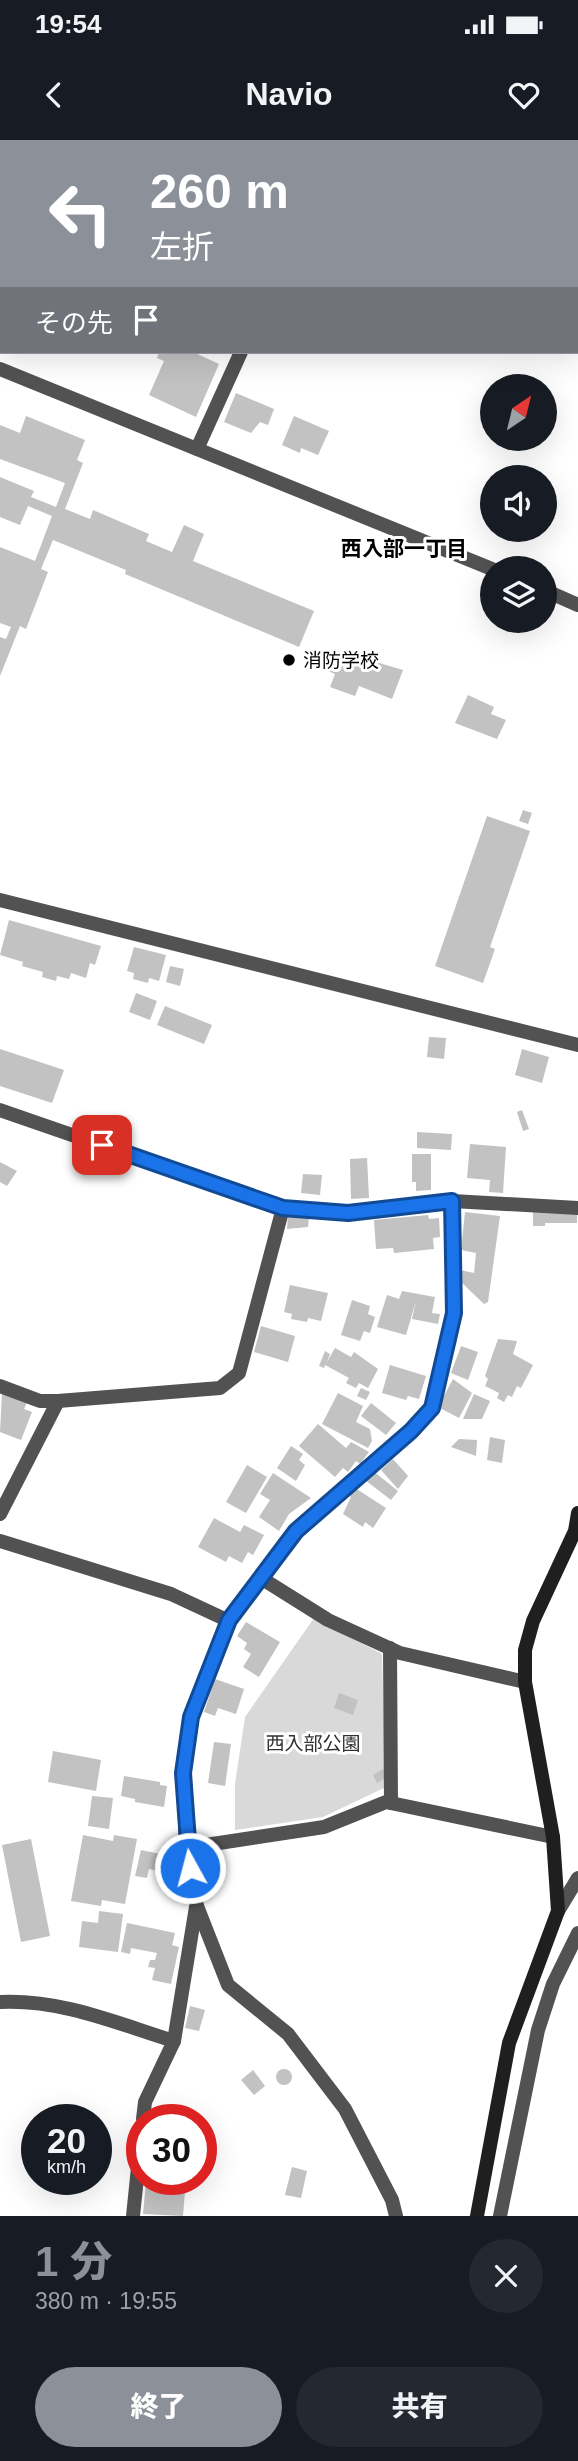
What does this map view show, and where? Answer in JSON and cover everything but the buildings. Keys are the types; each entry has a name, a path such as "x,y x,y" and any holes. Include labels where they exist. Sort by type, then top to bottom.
{"street":[{"path":"197,449 240,354"},
{"path":"0,369 480,564"},
{"path":"557,596 578,605"},
{"path":"0,900 578,1045"},
{"path":"0,1110 283,1208 348,1213 452,1201 578,1208"},
{"path":"396,2216 392,2200 345,2109 288,2034 228,1985 197,1906 186,1848 183,1773 191,1717 229,1620 296,1531 411,1431 432,1408 454,1313 452,1201"},
{"path":"0,1386 40,1401 220,1388 239,1373 283,1208"},
{"path":"0,1514 58,1401"},
{"path":"558,1911 558,1877 553,1837 526,1682 525,1650 533,1621 575,1531 578,1513"},
{"path":"0,1541 172,1594 229,1620"},
{"path":"261,1578 328,1620 390,1648 526,1682"},
{"path":"390,1648 390,1803"},
{"path":"186,1848 324,1827 386,1802 553,1837"},
{"path":"477,2216 509,2043 558,1911 578,1878"},
{"path":"145,2104 174,2041 197,1906"},
{"path":"500,2216 538,2030 553,1984 578,1933"},
{"path":"0,2002 33,2000 64,2006 174,2041"},
{"path":"134,2216 136,2195"}],"green space":[{"name":"西入部公園","path":"314,1618 382,1654 386,1787 323,1817 235,1830 235,1784 245,1717"}],"place":[{"name":"消防学校","path":"289,660"}],"district":[{"name":"西入部一丁目","path":"404,548"}],"route":[{"path":"102,1145 283,1208 348,1213 452,1201 454,1313 432,1408 411,1431 296,1531 229,1620 191,1717 183,1773 186,1848 190,1868"}]}
